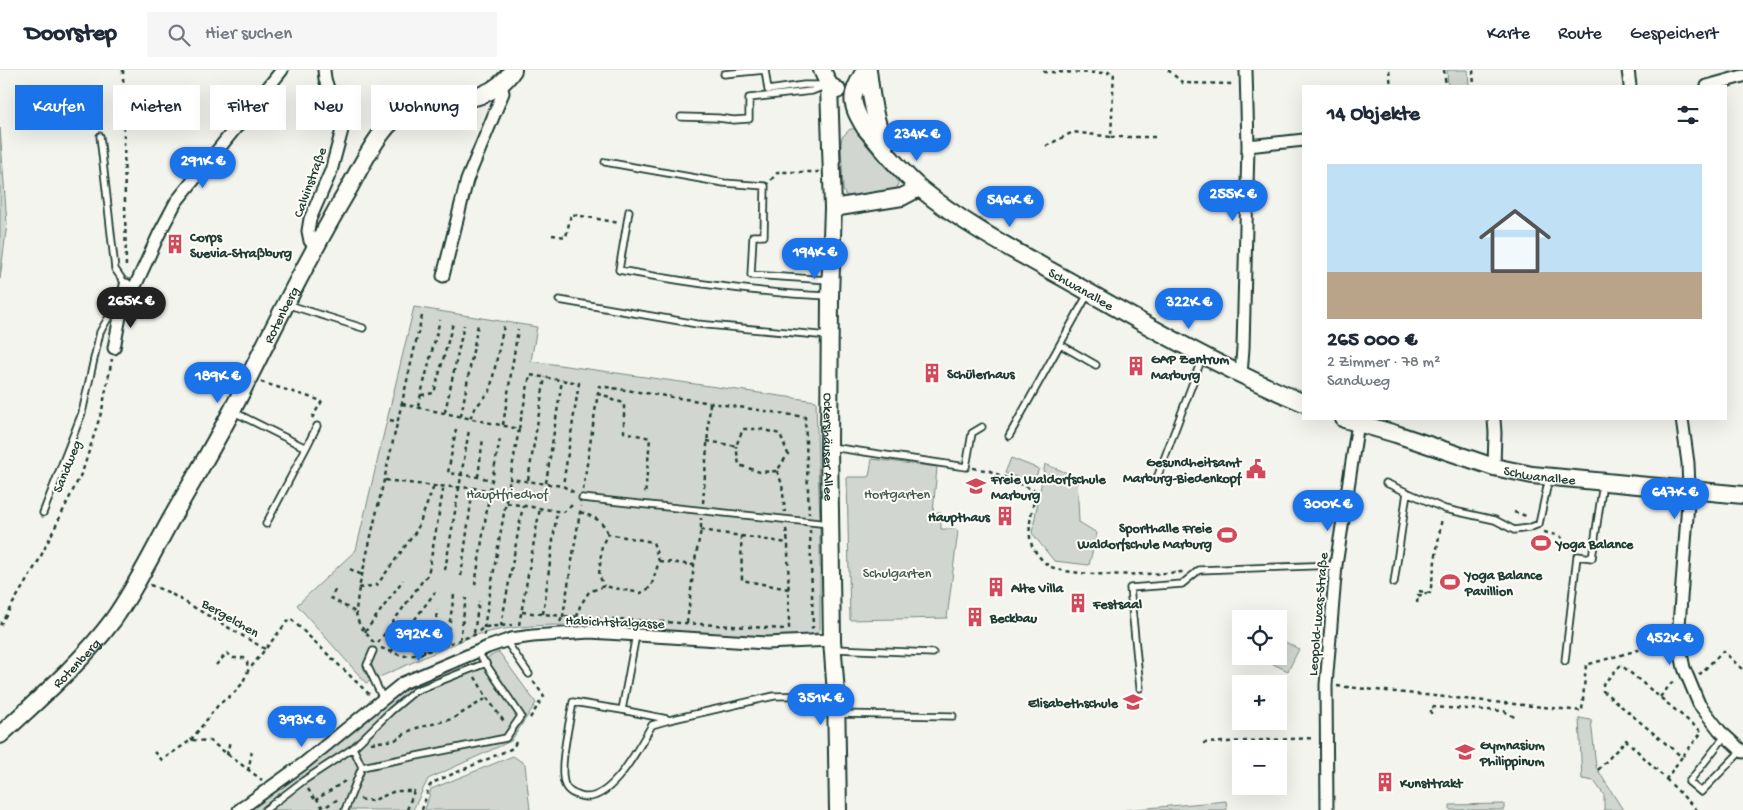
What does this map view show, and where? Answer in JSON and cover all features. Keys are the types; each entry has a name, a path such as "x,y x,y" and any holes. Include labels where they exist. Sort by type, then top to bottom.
{"street":[{"path":"123,304 137,282 176,202 282,70"},
{"name":"Calvinstraße","path":"315,245 310,240 308,231 310,218 330,171 342,130 325,79 324,70"},
{"name":"Rotenberg","path":"0,735 79,660 126,600 232,411 315,245 381,132 405,111 426,105 464,100 482,95 501,84 513,70"},
{"path":"822,70 829,85 854,104"},
{"path":"866,70 878,128 891,157"},
{"path":"832,140 854,104 866,70"},
{"path":"1246,70 1248,146 1243,348 1248,379"},
{"path":"1628,70 1630,85"},
{"path":"1709,85 1730,75 1743,76"},
{"path":"443,276 467,180 503,93 501,84"},
{"name":"Ockershäuser Allee","path":"829,85 833,172 829,447 832,644 836,694 838,810"},
{"name":"Schwanallee","path":"854,104 865,128 919,188 972,225 1203,356 1248,379 1302,402"},
{"path":"1248,146 1302,140"},
{"path":"833,208 902,197 919,188"},
{"path":"114,348 126,285"},
{"path":"1494,420 1494,467"},
{"path":"1682,420 1688,463 1689,489 1678,638 1684,668 1699,704 1720,731 1742,751"},
{"name":"Schwanallee","path":"1351,421 1494,467 1532,475 1743,495"},
{"name":"Leopold-Lucas-Straße","path":"1326,810 1326,685 1351,421"},
{"name":"Habichtstalgasse","path":"239,810 403,683 506,640 590,632 766,643 832,644"}],"lane":[{"path":"724,74 766,70 768,90 804,85 829,85"},
{"path":"681,117 749,119 748,98 812,91 829,85"},
{"path":"100,136 115,269 126,285"},
{"path":"605,162 724,182 765,186 764,236 753,236 751,275 831,280"},
{"path":"629,211 619,270 725,288 774,294 830,296"},
{"path":"1009,436 1089,292"},
{"path":"559,300 697,324 830,336"},
{"path":"285,303 363,328"},
{"name":"Sandweg","path":"43,513 82,413 100,332 107,320 123,304"},
{"path":"1061,345 1096,365"},
{"path":"1157,478 1203,356"},
{"path":"232,411 306,448"},
{"path":"266,524 317,426"},
{"path":"829,447 966,467 972,433 982,427"},
{"path":"1386,483 1444,508 1494,520 1514,530 1529,528 1539,524 1549,476"},
{"path":"1565,661 1577,556 1592,558 1603,481"},
{"path":"1394,583 1407,492"},
{"path":"582,498 831,524"},
{"path":"1140,688 1130,588 1182,584 1199,570 1336,565"},
{"path":"622,710 636,635"},
{"path":"506,640 529,674"},
{"path":"832,644 933,652"},
{"path":"375,648 367,665 381,701"},
{"path":"362,767 506,738 521,716 477,651"},
{"path":"265,810 303,781 353,748 391,710 416,690 486,663"},
{"path":"669,720 573,702 563,770 565,786 571,793 585,798 600,793 615,782 652,725 774,696 836,694"},
{"path":"836,714 953,716"},
{"path":"1725,736 1689,782 1701,792 1742,751"},
{"path":"345,810 362,767 353,748"}],"path":[{"path":"123,70 126,285"},
{"path":"1043,72 1108,73 1112,70"},
{"path":"1111,138 1112,70"},
{"path":"1168,70 1184,83 1246,84"},
{"path":"1389,70 1390,85"},
{"path":"1444,70 1446,85"},
{"path":"1473,70 1474,85"},
{"path":"1046,146 1073,132 1111,138 1158,137"},
{"path":"765,186 778,172 833,172"},
{"path":"552,235 566,238 571,214 628,224"},
{"path":"402,580 365,632 358,624 355,612 359,588 422,316"},
{"path":"418,406 440,320"},
{"path":"421,395 434,393 453,323"},
{"path":"461,416 478,324"},
{"path":"445,412 464,325"},
{"path":"470,418 476,407 490,391 504,325"},
{"path":"503,425 518,329"},
{"name":"Sandweg","path":"0,625 39,560 83,470 102,410 114,348"},
{"path":"484,627 530,375 579,382 563,486"},
{"path":"528,480 544,377"},
{"path":"249,378 322,402 309,423 317,426"},
{"path":"546,483 562,380"},
{"path":"522,612 563,616 599,386 805,417 813,627 807,630"},
{"path":"597,394 611,397 612,400 624,403 624,432 650,438 644,498"},
{"path":"402,404 519,429"},
{"path":"390,420 398,422"},
{"path":"456,429 448,473 492,480"},
{"path":"743,429 760,429 780,434 788,454 777,471 760,472 739,465 736,446 743,429"},
{"path":"445,570 469,430"},
{"path":"478,477 483,438"},
{"path":"475,585 500,439"},
{"path":"708,441 736,446"},
{"path":"966,467 990,471 1036,491 1029,532 1034,549 1048,565 1058,569 1089,573 1153,574 1199,570"},
{"path":"777,471 782,484 785,513"},
{"path":"510,479 563,486 582,498"},
{"path":"385,480 434,486 444,485 473,488 508,494"},
{"path":"375,648 428,575 444,485"},
{"path":"359,588 377,585 396,561 417,530 434,486"},
{"path":"461,576 473,488"},
{"path":"507,503 563,512 582,498"},
{"path":"501,626 523,505"},
{"path":"520,625 540,508"},
{"path":"1419,591 1430,593 1444,508"},
{"path":"543,614 557,511"},
{"path":"580,512 596,518 605,526 608,534 602,545 599,575 604,586"},
{"path":"1514,512 1529,518"},
{"path":"1529,528 1560,536 1577,556"},
{"path":"787,529 789,629"},
{"path":"701,530 788,543"},
{"path":"577,617 580,606 589,592 604,586 641,592 651,587 659,561 654,542 608,534"},
{"path":"741,536 742,580 789,589"},
{"path":"659,561 694,565"},
{"path":"350,568 362,575"},
{"name":"Bergelchen","path":"149,585 168,592 265,649 290,618 381,701"},
{"path":"335,590 331,598 355,612"},
{"path":"390,652 435,592"},
{"path":"1417,603 1418,595 1425,596 1426,592"},
{"path":"446,646 454,596"},
{"path":"460,640 466,598"},
{"path":"474,635 479,601"},
{"path":"433,650 437,610"},
{"path":"424,653 426,633"},
{"path":"416,655 419,634"},
{"path":"1326,685 1582,711 1586,665 1678,638"},
{"path":"154,752 162,760 191,740 220,704 242,684 248,671 265,649"},
{"path":"1690,685 1723,651 1743,670"},
{"path":"216,665 227,653 233,658 244,658 247,661 248,671"},
{"path":"1666,779 1702,732 1621,665 1603,684 1603,692 1682,757"},
{"path":"1660,697 1684,668"},
{"path":"471,670 487,698 511,731"},
{"path":"359,741 373,743 395,740 413,729 452,719 487,698"},
{"path":"1430,714 1431,707 1504,711 1516,718"},
{"path":"1203,743 1325,738"},
{"path":"191,740 210,741 248,771 272,786"},
{"path":"227,755 230,740"},
{"path":"1598,770 1626,740 1697,810"},
{"path":"248,771 251,749"},
{"path":"317,799 346,779 357,779"},
{"path":"303,781 322,809 353,790 359,798 372,801 395,791 414,791 407,810"}],"green space":[{"path":"1447,70 1468,70 1469,85 1448,85"},
{"path":"0,128 7,224 0,279"},
{"path":"850,129 856,129 863,141 898,180 897,188 853,197 845,195 843,189 841,143 842,137"},
{"name":"Hauptfriedhof","path":"414,307 537,327 531,361 816,401 820,523 820,630 816,633 792,638 576,625 511,628 470,637 366,683 297,605 356,550"},
{"path":"1011,458 1039,469 1033,483 1005,473"},
{"name":"Schulgarten","path":"872,459 937,467 933,513 941,513 941,529 955,529 958,531 947,618 850,620 847,477 869,477"},
{"path":"1045,464 1077,477 1079,522 1097,533 1089,565 1054,561 1032,533"},
{"path":"1287,643 1299,649 1288,671 1275,665 1287,665"},
{"path":"499,652 536,703 511,741 428,779 413,810 250,810 321,757 407,685 483,660"},
{"path":"1579,718 1591,720 1596,767 1623,810 1604,810 1604,795 1594,781 1582,779"},
{"path":"513,756 525,764 530,810 425,810 431,789"},
{"path":"1226,801 1227,810 1125,810"},
{"path":"1504,804 1504,810 1450,810 1450,805"}],"place":[{"name":"Corps Suevia-Straßburg","path":"175,244"},
{"name":"GAP Zentrum Marburg","path":"1136,366"},
{"name":"Schülerhaus","path":"932,373"},
{"name":"Gesundheitsamt Marburg-Biedenkopf","path":"1256,469"},
{"name":"Freie Waldorfschule Marburg","path":"976,486"},
{"name":"Haupthaus","path":"1005,516"},
{"name":"Sporthalle Freie Waldorfschule Marburg","path":"1227,535"},
{"name":"Yoga Balance","path":"1541,543"},
{"name":"Yoga Balance Pavillion","path":"1450,582"},
{"name":"Alte Villa","path":"996,587"},
{"name":"Festsaal","path":"1078,603"},
{"name":"Beckbau","path":"975,617"},
{"name":"Elisabethschule","path":"1133,702"},
{"name":"Gymnasium Philippinum","path":"1465,752"},
{"name":"Kunsttrakt","path":"1385,782"}],"park label":[{"name":"Hortgarten","path":"897,493"}]}
